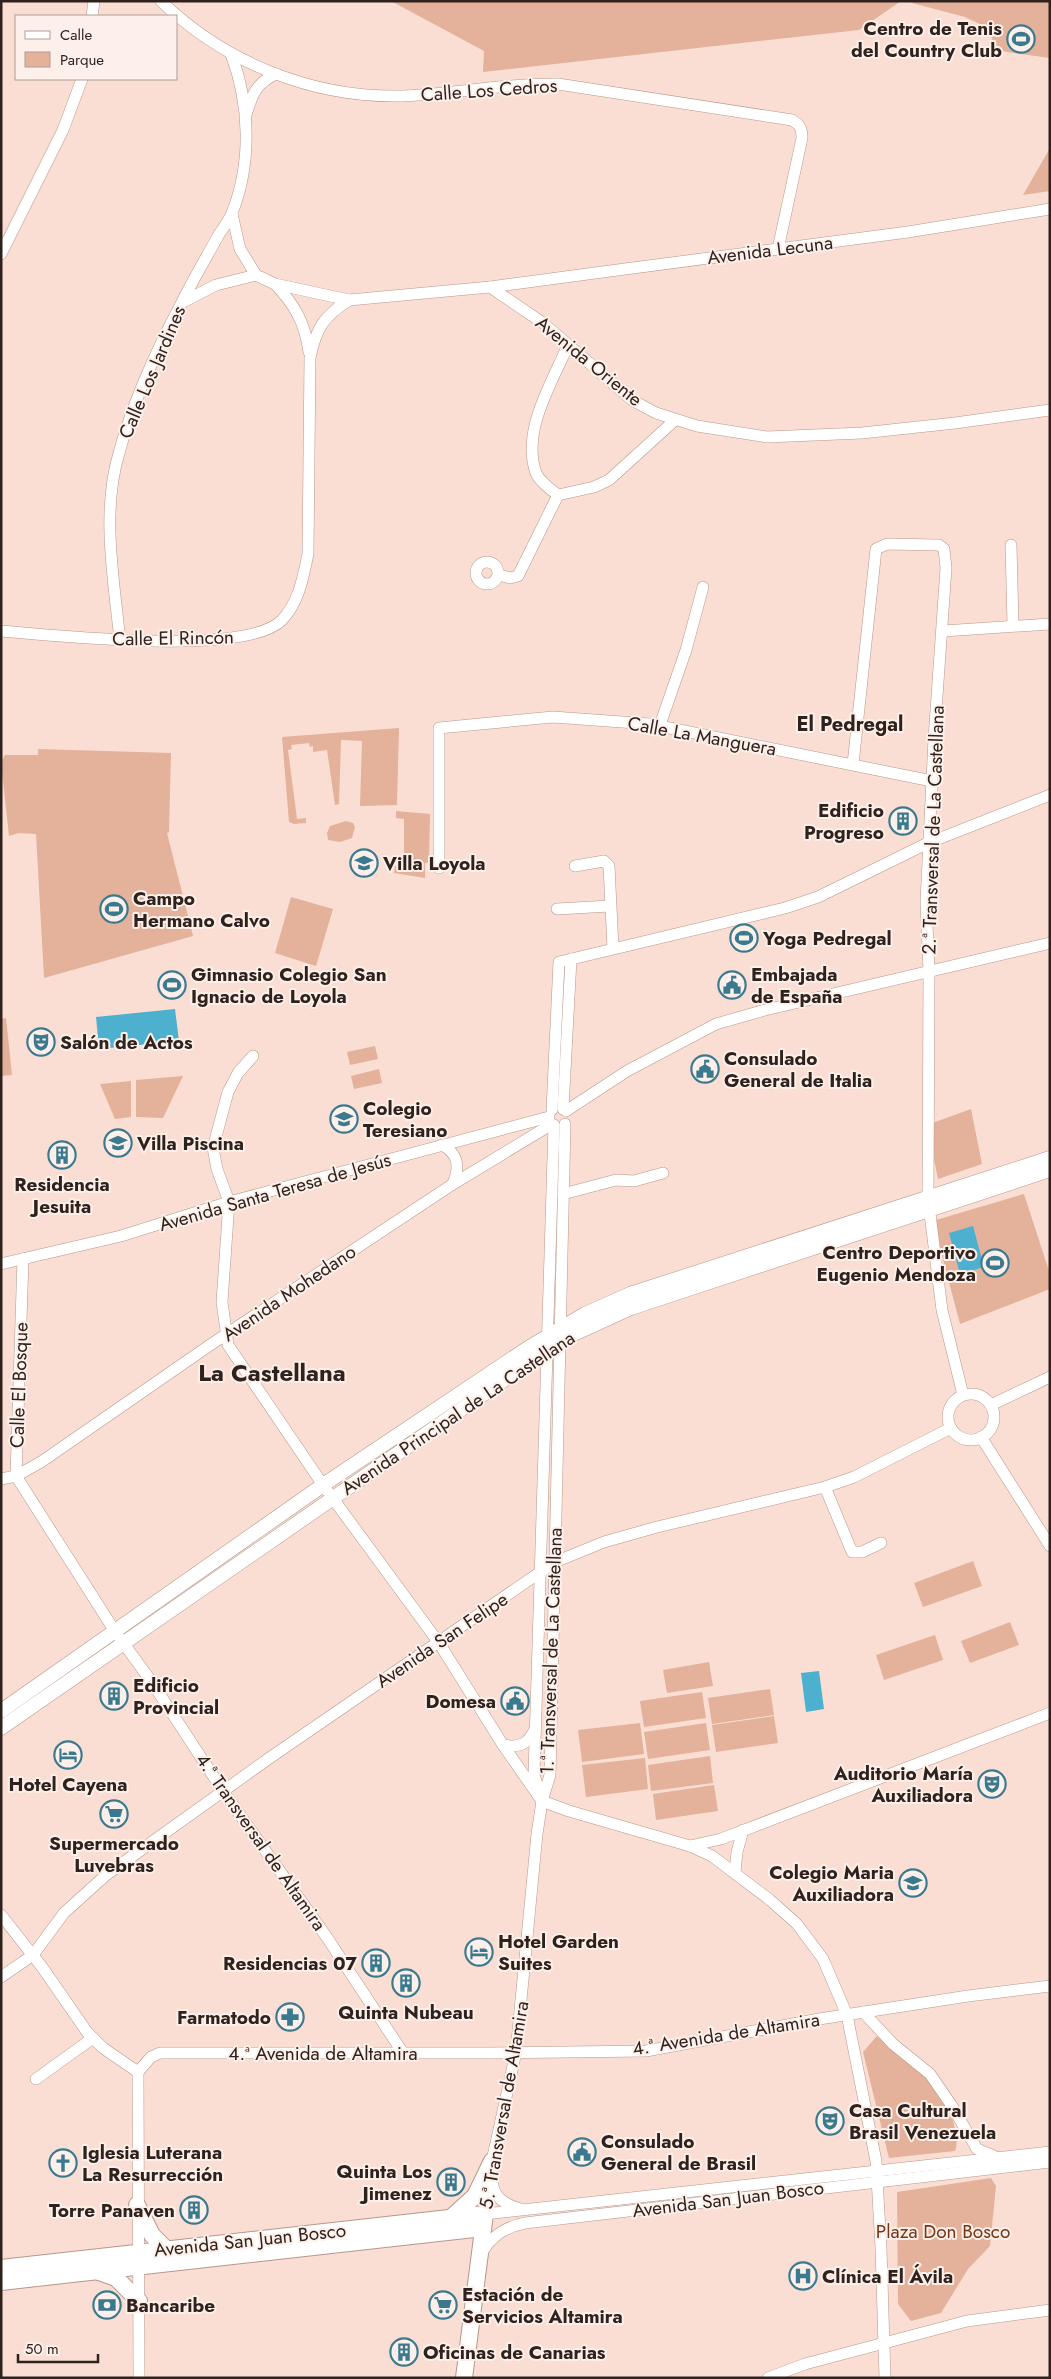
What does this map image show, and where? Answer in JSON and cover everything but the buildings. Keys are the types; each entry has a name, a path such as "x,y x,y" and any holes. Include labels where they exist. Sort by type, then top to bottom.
{"main road":[{"path":"477,2265 468,2240 450,2224 475,2196 492,2161"},
{"path":"137,2205 152,2235 166,2248"},
{"name":"Avenida San Juan Bosco","path":"1,2268 138,2260 489,2219"},
{"name":"5.ª Transversal de Altamira","path":"464,2378 474,2310 477,2265 489,2219"},
{"name":"Avenida San Juan Bosco","path":"1,2282 98,2272 138,2260 166,2248 450,2224"},
{"path":"98,2272 116,2278 138,2301"}],"street":[{"path":"92,15 94,1"},
{"name":"Calle Los Cedros","path":"161,1 175,15"},
{"name":"Calle Los Cedros","path":"178,18 231,54 276,74 316,87 361,95 402,96 526,83 558,84 792,120 799,124 802,130 802,138 778,249"},
{"name":"Calle Los Jardines","path":"120,641 112,564 110,498 118,453 131,416 181,302 232,214 244,170 246,116 241,86 231,54"},
{"name":"Calle Los Jardines","path":"246,116 258,85 264,79 276,74"},
{"path":"1,254 63,130 82,80"},
{"name":"Avenida Lecuna","path":"490,286 908,232 1050,209"},
{"path":"232,214 240,249 256,275 275,284 349,300 490,286"},
{"path":"181,302 216,286 256,275"},
{"name":"Calle El Rincón","path":"1,631 120,641 230,639 254,635 280,621 296,601 303,580 308,554 310,358 307,336 300,317 295,307 275,284"},
{"name":"Avenida Oriente","path":"490,286 543,322 632,400 675,420 697,426 767,437 862,433 1050,410"},
{"name":"Calle El Rincón","path":"310,358 316,334 323,321 331,312 349,300"},
{"path":"568,345 540,413 531,444 537,474 546,486 558,495 594,487 608,480 675,420"},
{"path":"499,575 510,578 518,576 558,495"},
{"name":"2.ª Transversal de La Castellana","path":"853,764 876,549 881,545 939,545 944,549 946,568 928,843 926,902 929,1204 942,1310 963,1395"},
{"path":"1011,545 1013,625"},
{"path":"660,725 686,650 703,587"},
{"path":"943,631 1050,624"},
{"name":"Calle La Manguera","path":"439,868 439,728 553,717 660,725 932,780"},
{"path":"571,959 785,908 818,897 928,843 1050,795"},
{"path":"575,866 604,861 609,866 613,948"},
{"path":"558,909 610,906"},
{"name":"Avenida Mohedano","path":"1,1479 16,1476 41,1462 453,1184 626,1071 716,1024 765,1010 1050,943"},
{"name":"1.ª Transversal de La Castellana","path":"542,1801 534,1775 540,1572 554,1338 563,1194 557,1117 571,959 559,962 554,1338 555,1562 550,1775 542,1801"},
{"path":"253,1056 238,1073 228,1092 215,1137 214,1157 229,1202 222,1302 226,1336 232,1354 332,1498 439,1643 503,1745 542,1801 594,1819 690,1846 712,1856 735,1872 797,1924 823,1959 847,2015 877,2170 885,2378"},
{"name":"Avenida Santa Teresa de Jesús","path":"1,1264 121,1236 229,1202 442,1145 557,1117"},
{"path":"442,1145 451,1150 458,1163 453,1184"},
{"name":"Avenida Principal de La Castellana","path":"929,1204 1050,1158"},
{"name":"Avenida Principal de La Castellana","path":"1,1711 120,1638 332,1498 585,1314 630,1294 929,1204 1050,1170"},
{"path":"563,1194 616,1180 634,1181 663,1173"},
{"name":"Calle El Bosque","path":"23,1258 16,1476 120,1638"},
{"name":"Avenida Principal de La Castellana","path":"1,1728 323,1485 554,1338"},
{"path":"991,1405 1050,1377"},
{"path":"963,1395 979,1395 991,1405 993,1423 986,1434 981,1437 967,1439 958,1435 951,1428 949,1412 954,1402 963,1395"},
{"name":"Avenida San Felipe","path":"1,1977 33,1955 64,1913 86,1891 223,1791 555,1562 604,1542 657,1527 825,1487 854,1477 951,1428"},
{"path":"981,1437 1050,1546"},
{"path":"825,1487 852,1552 862,1552 881,1543"},
{"name":"4.ª Transversal de Altamira","path":"120,1638 223,1791 328,1939 402,2053"},
{"path":"690,1846 721,1839 1050,1713"},
{"path":"503,1745 512,1747 522,1745 530,1739 535,1728"},
{"name":"5.ª Transversal de Altamira","path":"489,2219 492,2161 516,2052 542,1801"},
{"path":"735,1872 737,1852 743,1830"},
{"path":"1,1915 33,1955 83,2028 103,2048 138,2072 139,2378"},
{"name":"4.ª Avenida de Altamira","path":"138,2072 151,2057 160,2053 646,2051 863,2012 1050,1986"},
{"path":"863,2012 893,2044 930,2074 952,2106 977,2149 984,2154 998,2157"},
{"path":"36,2079 93,2038"},
{"name":"Avenida San Juan Bosco","path":"489,2219 524,2210 1050,2152"},
{"path":"492,2161 492,2187 495,2193 509,2206 524,2210"},
{"name":"Avenida San Juan Bosco","path":"477,2265 482,2252 492,2238 504,2229 518,2224 1050,2162"},
{"path":"768,2378 805,2364 967,2321 1050,2310"}],"green space":[{"path":"391,1 901,1 859,30 483,72 484,51"},
{"name":"Centro de Tenis del Country Club","path":"914,1 1050,1 1050,58 994,50 990,29 965,17 912,3"},
{"path":"1050,148 1050,191 1023,195"},
{"path":"399,728 397,805 360,806 362,741 341,740 339,804 335,805 327,750 313,752 313,746 310,747 309,743 291,745 292,749 288,750 297,819 306,818 306,823 294,824 289,822 282,737"},
{"path":"38,749 171,753 169,832 167,833 193,936 44,978 36,834 19,833 9,836 1,762 5,755 38,755"},
{"path":"396,811 430,814 429,863 425,863 425,878 394,873 395,866 404,865 404,819 396,818"},
{"path":"346,821 353,823 355,827 352,838 340,842 328,840 327,833 330,826"},
{"path":"291,897 333,909 316,966 275,953"},
{"path":"6,1018 12,1075 1,1076 1,1019"},
{"path":"375,1046 378,1059 350,1065 347,1052"},
{"path":"379,1069 382,1083 354,1089 351,1076"},
{"path":"183,1076 163,1118 136,1117 136,1080"},
{"path":"131,1081 131,1117 115,1119 100,1084"},
{"path":"971,1109 982,1164 938,1179 927,1125"},
{"name":"Centro Deportivo Eugenio Mendoza","path":"1024,1194 1050,1274 1050,1289 960,1324 941,1252 936,1220"},
{"path":"973,1561 982,1586 923,1607 914,1583"},
{"path":"1010,1622 1019,1645 970,1663 961,1641"},
{"path":"935,1635 943,1660 884,1680 876,1655"},
{"path":"709,1662 713,1686 667,1693 663,1670"},
{"path":"770,1689 774,1715 712,1724 708,1698"},
{"path":"702,1692 706,1718 644,1727 640,1701"},
{"path":"774,1716 778,1743 716,1752 712,1725"},
{"path":"640,1723 644,1754 582,1762 578,1730"},
{"path":"706,1723 710,1750 648,1759 644,1732"},
{"path":"710,1756 713,1783 651,1791 648,1765"},
{"path":"645,1758 648,1789 586,1797 582,1765"},
{"path":"714,1785 718,1811 656,1820 653,1794"},
{"path":"877,2036 925,2077 944,2100 951,2114 955,2129 957,2143 955,2151 889,2158 863,2052"},
{"name":"Plaza Don Bosco","path":"991,2178 996,2186 990,2246 968,2269 941,2313 911,2321 898,2304 897,2192"}],"water":[{"path":"175,1009 179,1041 99,1049 96,1017"},
{"path":"973,1226 984,1267 960,1274 949,1233"},
{"path":"819,1671 824,1709 806,1712 801,1673"}],"place":[{"name":"Centro de Tenis del Country Club","path":"1021,39"},
{"name":"Edificio Progreso","path":"903,821"},
{"name":"Villa Loyola","path":"364,863"},
{"name":"Campo Hermano Calvo","path":"114,909"},
{"name":"Yoga Pedregal","path":"744,938"},
{"name":"Gimnasio Colegio San Ignacio de Loyola","path":"172,985"},
{"name":"Embajada de España","path":"732,985"},
{"name":"Salón de Actos","path":"41,1042"},
{"name":"Consulado General de Italia","path":"705,1069"},
{"name":"Colegio Teresiano","path":"344,1119"},
{"name":"Villa Piscina","path":"118,1143"},
{"name":"Residencia Jesuita","path":"62,1155"},
{"name":"Centro Deportivo Eugenio Mendoza","path":"995,1263"},
{"name":"Edificio Provincial","path":"114,1696"},
{"name":"Domesa","path":"515,1701"},
{"name":"Hotel Cayena","path":"68,1755"},
{"name":"Auditorio María Auxiliadora","path":"992,1784"},
{"name":"Supermercado Luvebras","path":"114,1814"},
{"name":"Colegio Maria Auxiliadora","path":"913,1883"},
{"name":"Hotel Garden Suites","path":"479,1952"},
{"name":"Residencias 07","path":"376,1963"},
{"name":"Quinta Nubeau","path":"406,1983"},
{"name":"Farmatodo","path":"290,2017"},
{"name":"Casa Cultural Brasil Venezuela","path":"830,2121"},
{"name":"Consulado General de Brasil","path":"582,2152"},
{"name":"Iglesia Luterana La Resurrección","path":"63,2163"},
{"name":"Quinta Los Jimenez","path":"451,2182"},
{"name":"Torre Panaven","path":"194,2210"},
{"name":"Clínica El Ávila","path":"803,2276"},
{"name":"Bancaribe","path":"107,2305"},
{"name":"Estación de Servicios Altamira","path":"443,2305"},
{"name":"Oficinas de Canarias","path":"404,2352"}],"district":[{"name":"El Pedregal","path":"850,724"},
{"name":"La Castellana","path":"272,1372"}]}
